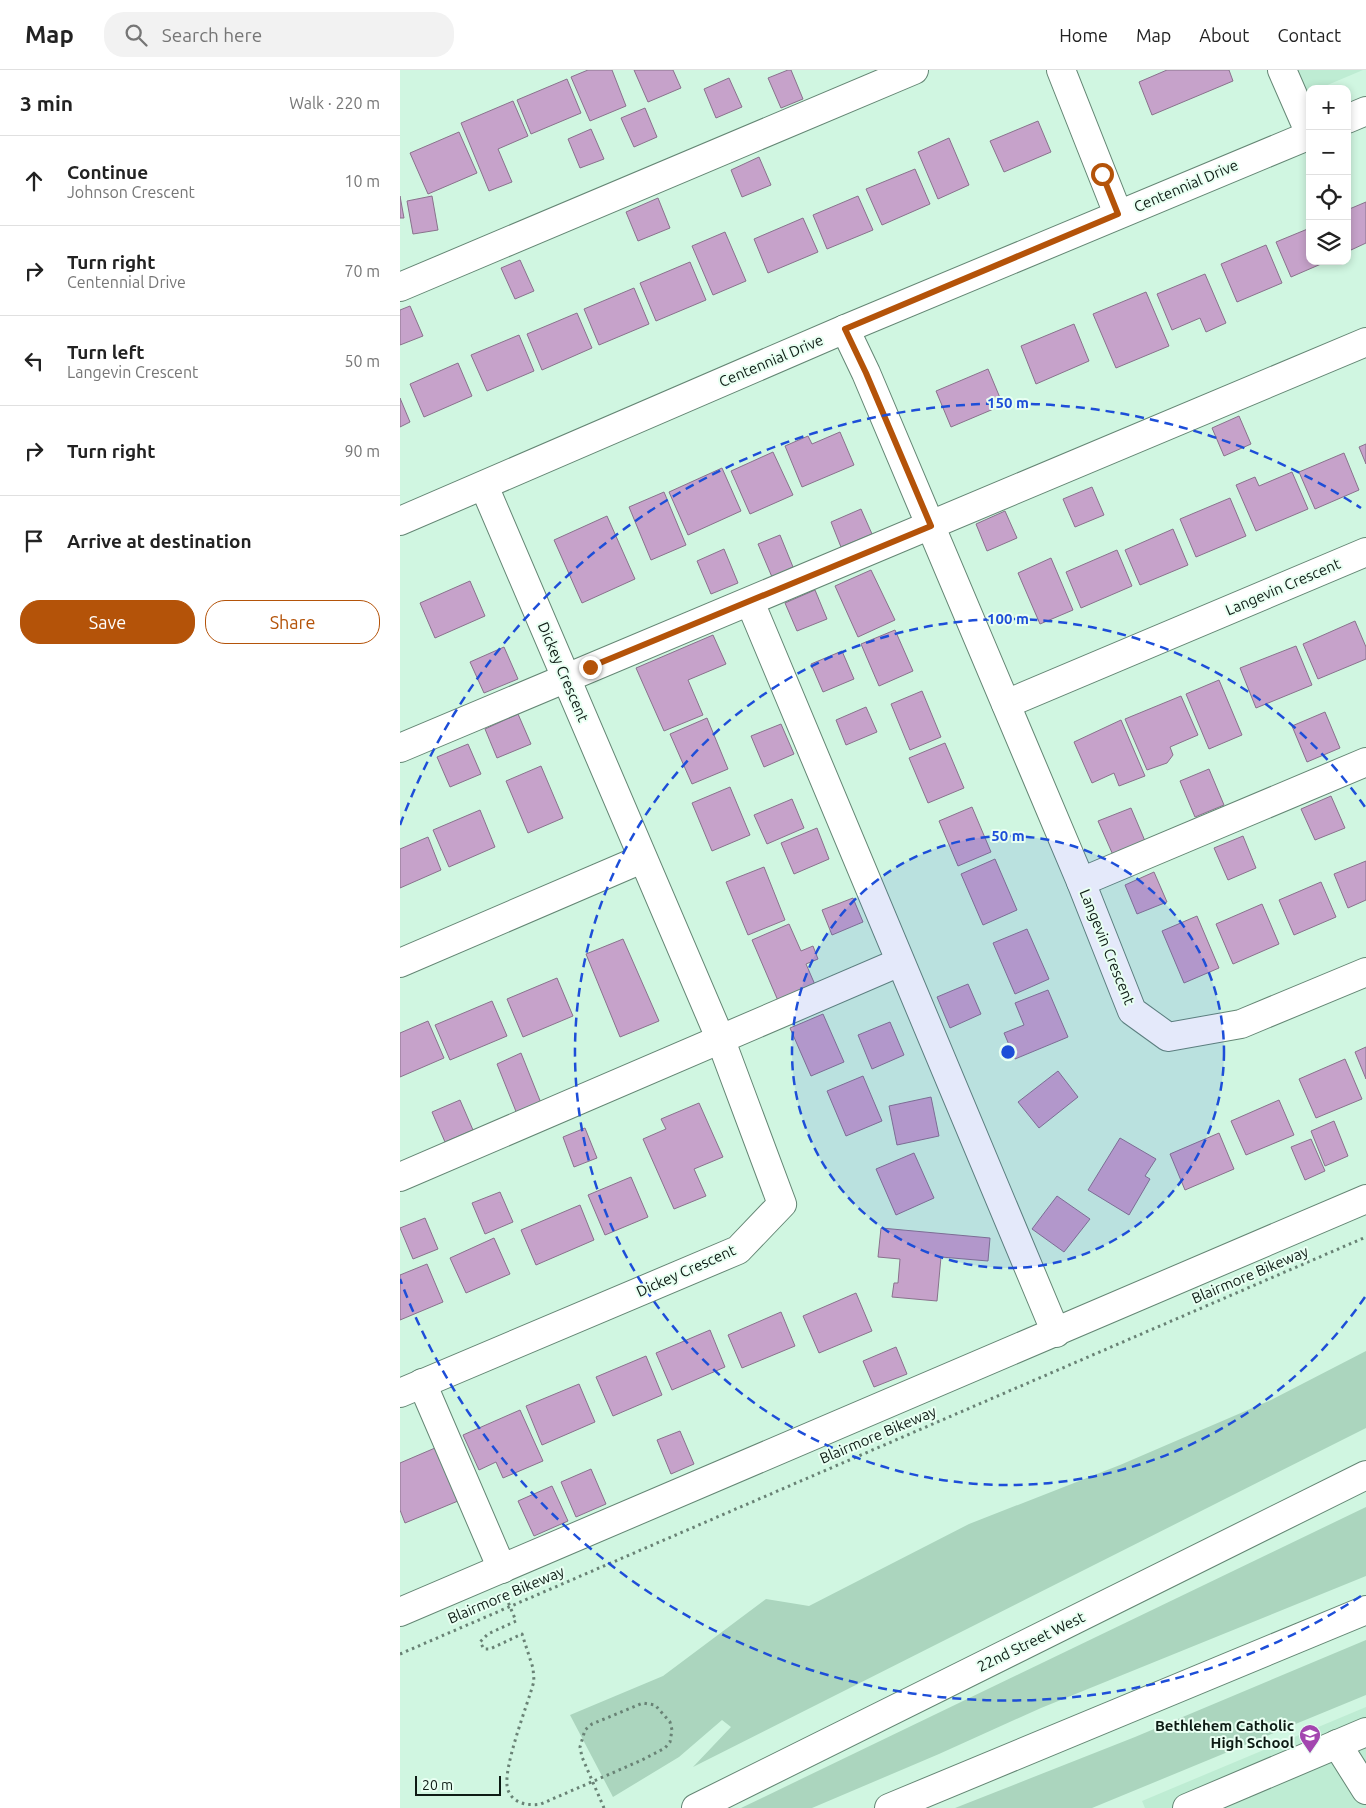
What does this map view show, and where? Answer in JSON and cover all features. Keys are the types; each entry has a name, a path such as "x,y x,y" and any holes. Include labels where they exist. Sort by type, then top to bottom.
{"main road":[{"path":"400,287 914,70"},
{"path":"1061,70 1118,214"},
{"path":"1282,70 1308,130"},
{"path":"1351,117 1366,111"},
{"name":"Centennial Drive","path":"400,521 845,329 1306,136"},
{"name":"Langevin Crescent","path":"845,329 866,373 1081,882 1132,1011 1168,1037 1241,1024 1366,972"},
{"path":"400,748 1366,342"},
{"name":"Dickey Crescent","path":"411,1388 738,1250 782,1204 720,1038 484,486"},
{"name":"Langevin Crescent","path":"1006,704 1366,552"},
{"path":"750,602 1056,1333"},
{"path":"1081,882 1366,762"},
{"path":"400,963 642,859"},
{"path":"400,1177 900,962"},
{"path":"400,1612 1366,1199"},
{"path":"411,1388 502,1570"},
{"name":"22nd Street West","path":"696,1808 1366,1475"},
{"path":"889,1808 1366,1610"},
{"path":"1187,1808 1366,1732"},
{"path":"1337,1744 1366,1790"}],"path":[{"name":"Blairmore Bikeway","path":"400,1654 1366,1237"},
{"path":"510,1606 516,1622 488,1634 480,1642 484,1649 490,1649 522,1634 533,1668 534,1681 507,1770 508,1791 514,1799 531,1806 541,1804 558,1797 591,1782 600,1778 634,1764 659,1752 670,1742 672,1730 670,1722 655,1705 643,1703 592,1724 585,1730 580,1747 582,1757 589,1774 593,1783 604,1808"}],"shaded area":[{"path":"1289,70 1363,70 1327,85 1306,85 1306,94 1301,96"},
{"path":"1366,1351 1366,1428 693,1767 731,1727 722,1720 679,1757 613,1797 570,1715 663,1676 766,1599 809,1606 969,1524 1120,1465 1271,1400"},
{"path":"1366,1507 1366,1576 1041,1708 812,1808 741,1808"},
{"path":"1366,1640 1366,1695 1092,1808 955,1808 1135,1737"},
{"name":"Bethlehem Catholic High School","path":"1366,1707 1366,1808 1145,1808 1142,1801"}],"building":[{"path":"588,70 612,70 626,106 590,121 571,77"},
{"path":"634,70 673,70 681,88 648,102"},
{"path":"791,70 803,99 781,108 768,78"},
{"path":"1167,70 1229,70 1233,81 1152,115 1139,82"},
{"path":"729,78 742,107 716,118 704,89"},
{"path":"567,79 581,113 531,134 517,100"},
{"path":"513,101 528,136 498,149 512,182 489,191 461,123"},
{"path":"645,108 657,137 634,147 621,118"},
{"path":"1038,121 1051,152 1004,172 990,141"},
{"path":"591,129 604,159 580,168 568,139"},
{"path":"459,132 477,173 428,194 410,153"},
{"path":"949,138 969,185 938,199 918,152"},
{"path":"759,157 771,185 742,197 731,170"},
{"path":"915,169 930,204 882,225 866,189"},
{"path":"400,196 404,218 400,218"},
{"path":"432,196 438,230 413,234 407,201"},
{"path":"858,196 873,230 827,249 813,215"},
{"path":"658,198 670,228 638,241 626,212"},
{"path":"1366,202 1366,243 1351,250 1351,220 1351,208"},
{"path":"803,218 818,252 768,273 754,239"},
{"path":"1306,230 1306,265 1319,265 1291,277 1276,242"},
{"path":"725,232 746,281 713,295 692,246"},
{"path":"1266,245 1282,283 1237,302 1221,264"},
{"path":"520,260 534,291 515,299 501,268"},
{"path":"690,262 706,300 656,321 640,283"},
{"path":"1205,274 1226,323 1206,332 1200,318 1172,330 1157,294"},
{"path":"634,288 649,324 599,345 584,309"},
{"path":"1146,292 1169,346 1116,368 1093,314"},
{"path":"410,306 423,336 400,345 400,310"},
{"path":"577,313 592,348 542,370 527,334"},
{"path":"1074,324 1089,361 1036,384 1021,346"},
{"path":"519,335 534,371 487,391 471,355"},
{"path":"458,363 472,396 424,417 410,384"},
{"path":"988,369 1003,405 951,427 936,391"},
{"path":"400,398 410,422 400,427"},
{"path":"1239,416 1251,444 1224,456 1212,428"},
{"path":"840,432 854,465 802,487 785,446 808,436 812,444"},
{"path":"1366,444 1366,464 1359,447"},
{"path":"773,452 793,495 750,514 731,471"},
{"path":"1344,453 1359,490 1315,509 1299,472"},
{"path":"722,468 741,511 688,535 669,492"},
{"path":"1292,472 1308,509 1256,531 1236,485 1255,477 1259,486"},
{"path":"1092,487 1104,515 1075,527 1063,499"},
{"path":"664,492 686,545 651,560 629,507"},
{"path":"1230,498 1246,536 1196,557 1180,519"},
{"path":"861,509 872,534 841,547 831,522"},
{"path":"1005,511 1017,538 987,551 976,524"},
{"path":"607,516 635,579 582,603 554,540"},
{"path":"1173,529 1188,565 1140,585 1125,550"},
{"path":"780,535 793,567 772,577 758,544"},
{"path":"724,549 738,583 711,594 697,561"},
{"path":"1117,550 1132,586 1081,608 1066,572"},
{"path":"1051,558 1073,610 1040,624 1018,573"},
{"path":"871,570 895,620 858,637 835,586"},
{"path":"470,581 485,616 435,638 420,603"},
{"path":"815,590 827,619 797,631 785,603"},
{"path":"1355,621 1366,647 1366,659 1318,679 1303,644"},
{"path":"895,630 913,671 879,686 861,644"},
{"path":"713,635 726,664 688,680 703,715 664,731 636,668"},
{"path":"1296,646 1312,685 1256,708 1240,668"},
{"path":"504,647 518,679 484,693 470,662"},
{"path":"842,651 854,679 823,692 811,664"},
{"path":"1219,680 1242,735 1209,749 1186,694"},
{"path":"922,691 941,737 910,750 891,704"},
{"path":"1181,696 1198,735 1170,747 1173,755 1167,763 1147,770 1125,719"},
{"path":"866,707 877,732 846,745 836,720"},
{"path":"1325,712 1340,748 1307,762 1292,726"},
{"path":"518,714 531,744 497,758 485,729"},
{"path":"707,718 728,769 692,784 670,734"},
{"path":"1121,720 1145,776 1119,786 1114,773 1092,783 1074,742"},
{"path":"781,724 794,754 764,767 751,736"},
{"path":"945,743 964,788 928,803 909,758"},
{"path":"468,744 481,774 450,787 437,757"},
{"path":"541,766 563,818 528,833 506,781"},
{"path":"1209,769 1224,805 1195,817 1180,781"},
{"path":"730,787 750,835 712,851 692,803"},
{"path":"1331,796 1345,828 1315,840 1301,809"},
{"path":"792,799 804,828 767,844 754,815"},
{"path":"972,807 991,852 958,866 939,821"},
{"path":"1131,808 1145,841 1113,855 1098,821"},
{"path":"480,810 495,847 449,867 433,830"},
{"path":"817,828 829,859 794,874 781,843"},
{"path":"1243,836 1256,868 1228,880 1214,848"},
{"path":"428,837 441,870 400,888 400,849"},
{"path":"995,859 1017,910 983,925 961,874"},
{"path":"1366,861 1366,900 1348,908 1334,874"},
{"path":"764,867 785,920 748,935 726,882"},
{"path":"1154,872 1167,902 1137,914 1125,885"},
{"path":"1321,882 1336,917 1294,935 1279,900"},
{"path":"853,898 863,922 832,935 822,910"},
{"path":"1262,904 1279,944 1233,964 1216,924"},
{"path":"1197,916 1219,968 1184,983 1162,931"},
{"path":"789,924 801,951 813,946 818,959 806,964 816,987 779,1003 752,940"},
{"path":"1027,929 1049,979 1015,994 993,943"},
{"path":"623,939 659,1021 620,1037 586,954"},
{"path":"557,978 573,1016 523,1037 507,999"},
{"path":"968,984 981,1014 950,1028 937,997"},
{"path":"1048,990 1068,1037 1015,1059 1004,1033 1024,1025 1015,1003"},
{"path":"492,1001 507,1036 450,1060 435,1025"},
{"path":"823,1014 844,1062 811,1076 790,1028"},
{"path":"428,1021 444,1058 400,1077 400,1033"},
{"path":"890,1022 904,1055 872,1069 858,1035"},
{"path":"1366,1047 1366,1079 1355,1052"},
{"path":"521,1053 541,1103 517,1114 497,1064"},
{"path":"1345,1059 1362,1099 1316,1118 1299,1079"},
{"path":"1058,1071 1078,1097 1039,1128 1018,1102"},
{"path":"863,1076 882,1121 846,1136 827,1091"},
{"path":"931,1097 939,1136 897,1145 889,1106"},
{"path":"460,1100 473,1130 445,1142 432,1112"},
{"path":"1279,1100 1294,1135 1246,1155 1231,1121"},
{"path":"699,1103 723,1157 694,1169 706,1196 674,1209 643,1139 666,1129 661,1119"},
{"path":"1334,1121 1348,1156 1325,1166 1311,1131"},
{"path":"585,1128 597,1158 574,1167 563,1137"},
{"path":"1219,1133 1234,1169 1185,1190 1170,1154"},
{"path":"1120,1138 1156,1159 1145,1176 1150,1179 1129,1215 1088,1190"},
{"path":"1311,1139 1325,1171 1305,1180 1291,1147"},
{"path":"914,1153 934,1198 896,1215 876,1169"},
{"path":"631,1177 648,1217 605,1235 588,1195"},
{"path":"500,1192 513,1222 485,1234 472,1203"},
{"path":"1057,1196 1090,1219 1064,1252 1032,1229"},
{"path":"580,1205 594,1240 536,1265 521,1230"},
{"path":"425,1218 438,1249 413,1259 400,1228"},
{"path":"881,1228 990,1238 988,1261 941,1257 937,1301 892,1297 894,1283 898,1283 900,1259 878,1257"},
{"path":"494,1238 510,1274 466,1293 450,1258"},
{"path":"427,1264 443,1302 400,1320 400,1275"},
{"path":"856,1293 872,1331 819,1353 803,1316"},
{"path":"781,1312 795,1346 742,1368 728,1335"},
{"path":"710,1330 725,1367 672,1390 656,1353"},
{"path":"896,1347 907,1374 874,1387 863,1361"},
{"path":"646,1356 662,1395 613,1416 596,1377"},
{"path":"579,1384 595,1422 542,1445 526,1406"},
{"path":"520,1410 543,1461 503,1478 496,1462 479,1470 463,1435"},
{"path":"680,1431 694,1464 671,1474 657,1440"},
{"path":"435,1448 458,1501 405,1523 400,1510 400,1463"},
{"path":"591,1469 606,1504 576,1517 561,1482"},
{"path":"552,1486 568,1521 534,1536 518,1501"}],"place":[{"name":"Bethlehem Catholic High School","path":"1310,1754"}],"route":[{"path":"590,667 931,526 866,373 845,329 1118,214 1102,174"}]}
